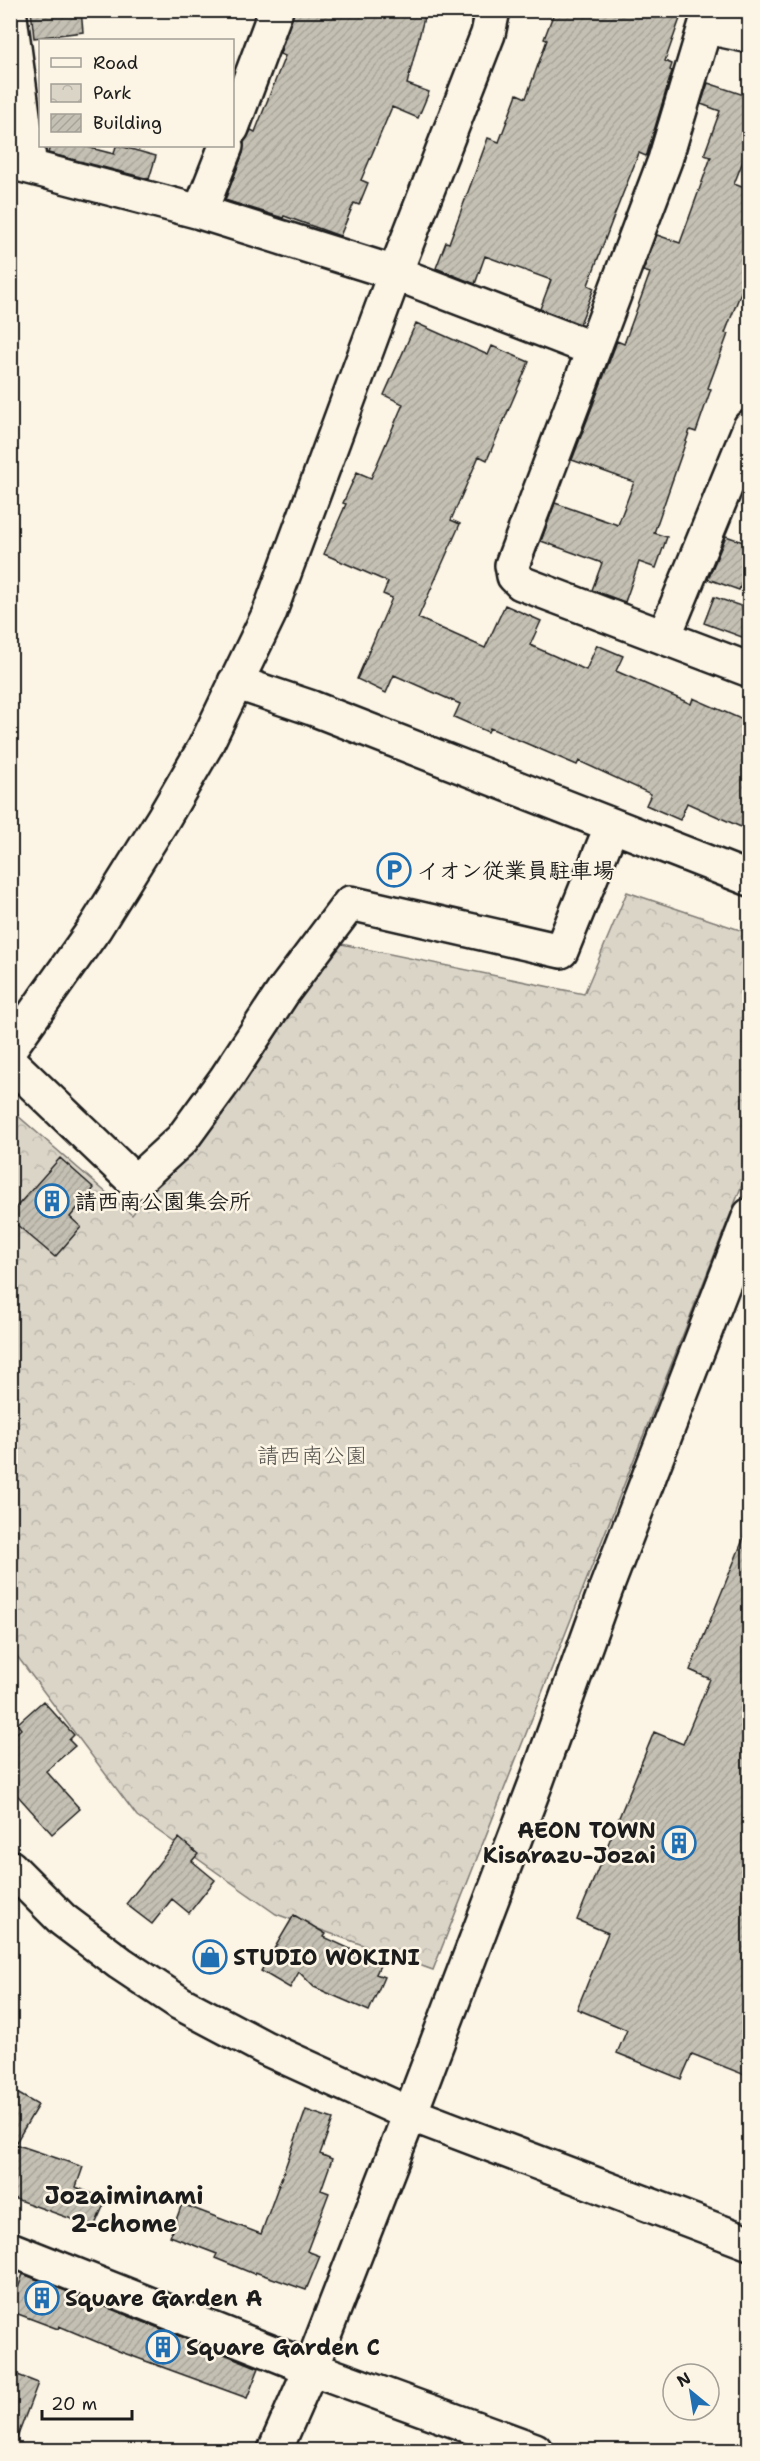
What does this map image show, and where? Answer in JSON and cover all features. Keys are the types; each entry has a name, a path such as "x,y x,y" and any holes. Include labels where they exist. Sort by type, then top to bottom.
{"street":[{"path":"234,123 276,10"},
{"path":"10,1048 95,928 163,819 205,747 269,614 395,273 488,34 493,10"},
{"path":"10,17 20,165 200,212 395,273 593,349"},
{"path":"750,36 708,19 665,160 512,565 514,576 521,583 750,670"},
{"path":"200,212 226,147"},
{"path":"664,638 737,493 750,427"},
{"path":"235,682 312,708 750,879"},
{"path":"10,1062 135,1182 182,1139 225,1080 283,992 350,903 561,951 612,825"},
{"path":"275,2451 311,2368 410,2114 537,1780 605,1591 750,1215"},
{"path":"10,1868 63,1920 120,1963 180,2003 265,2048 410,2114 750,2243"},
{"path":"10,2249 311,2368 535,2451"}],"green space":[{"name":"請西南公園","path":"627,892 749,933 749,1167 433,1970 276,1914 137,1816 11,1648 11,1110 132,1215 235,1083 332,942 584,994"}],"building":[{"path":"31,10 81,10 83,32 34,38"},
{"path":"294,10 426,10 407,84 429,92 418,118 392,107 361,180 368,183 359,205 354,203 340,236 284,216 283,218 225,200 243,153 244,142 251,130 255,132 285,56 280,54"},
{"path":"555,10 683,10 665,61 672,64 670,70 672,71 647,154 646,156 639,153 612,221 588,285 594,288 580,324 540,309 551,280 485,256 475,284 436,268 446,242 449,243 488,138 499,142 517,94 526,98"},
{"path":"708,83 750,97 750,143 734,184 750,190 750,269 725,333 728,334 708,388 711,389 696,432 690,430 654,533 667,537 656,568 639,562 625,602 592,590 602,563 541,541 555,503 618,525 634,482 572,460 617,341 624,344 650,273 643,271 657,235 680,243 711,157 704,155 720,111 701,104"},
{"path":"50,147 87,147 114,154 116,147 124,147 156,156 149,179 48,153"},
{"path":"416,323 488,355 492,346 529,362 487,460 479,456 451,520 460,524 418,618 485,648 505,605 541,621 530,645 586,670 597,645 623,656 616,671 691,704 693,698 750,723 750,831 687,803 680,820 646,805 651,794 579,761 577,765 490,728 488,732 454,717 460,704 394,675 386,693 357,679 392,598 383,594 388,582 324,554 357,472 371,478 403,404 384,395"},
{"path":"726,536 746,543 743,551 750,554 750,561 739,590 708,579"},
{"path":"714,597 750,609 750,640 704,623"},
{"name":"請西南公園集会所","path":"60,1158 94,1188 70,1217 81,1227 55,1257 10,1219 10,1214"},
{"name":"AEON TOWN Kisarazu-Jozai","path":"749,1525 750,2077 692,2054 681,2079 617,2053 627,2030 577,2009 608,1933 577,1920 654,1732 683,1744 710,1679 690,1670"},
{"path":"43,1701 74,1735 69,1740 75,1746 46,1771 80,1809 52,1834 10,1787 10,1739 21,1729 17,1724"},
{"path":"179,1838 198,1854 192,1861 215,1880 189,1913 172,1899 152,1924 126,1904"},
{"path":"294,1915 326,1934 324,1937 381,1963 376,1974 384,1977 369,2011 314,1987 299,1972 290,1988 261,1971"},
{"path":"10,2089 38,2105 15,2144 83,2167 76,2187 106,2200 94,2227 10,2197"},
{"path":"306,2110 333,2119 320,2154 332,2159 321,2190 329,2193 307,2251 320,2256 306,2290 255,2272 254,2274 215,2258 217,2254 170,2236 182,2204 261,2234"},
{"path":"23,2274 259,2368 247,2398 121,2352 59,2326 58,2329 10,2311"},
{"path":"10,2372 38,2383 12,2451 10,2450"}],"place":[{"name":"イオン従業員駐車場","path":"394,870"},
{"name":"請西南公園集会所","path":"52,1201"},
{"name":"AEON TOWN Kisarazu-Jozai","path":"679,1843"},
{"name":"STUDIO WOKINI","path":"210,1957"},
{"name":"Square Garden A","path":"42,2298"},
{"name":"Square Garden C","path":"163,2347"}],"district":[{"name":"Jozaiminami 2-chome","path":"124,2210"}]}
